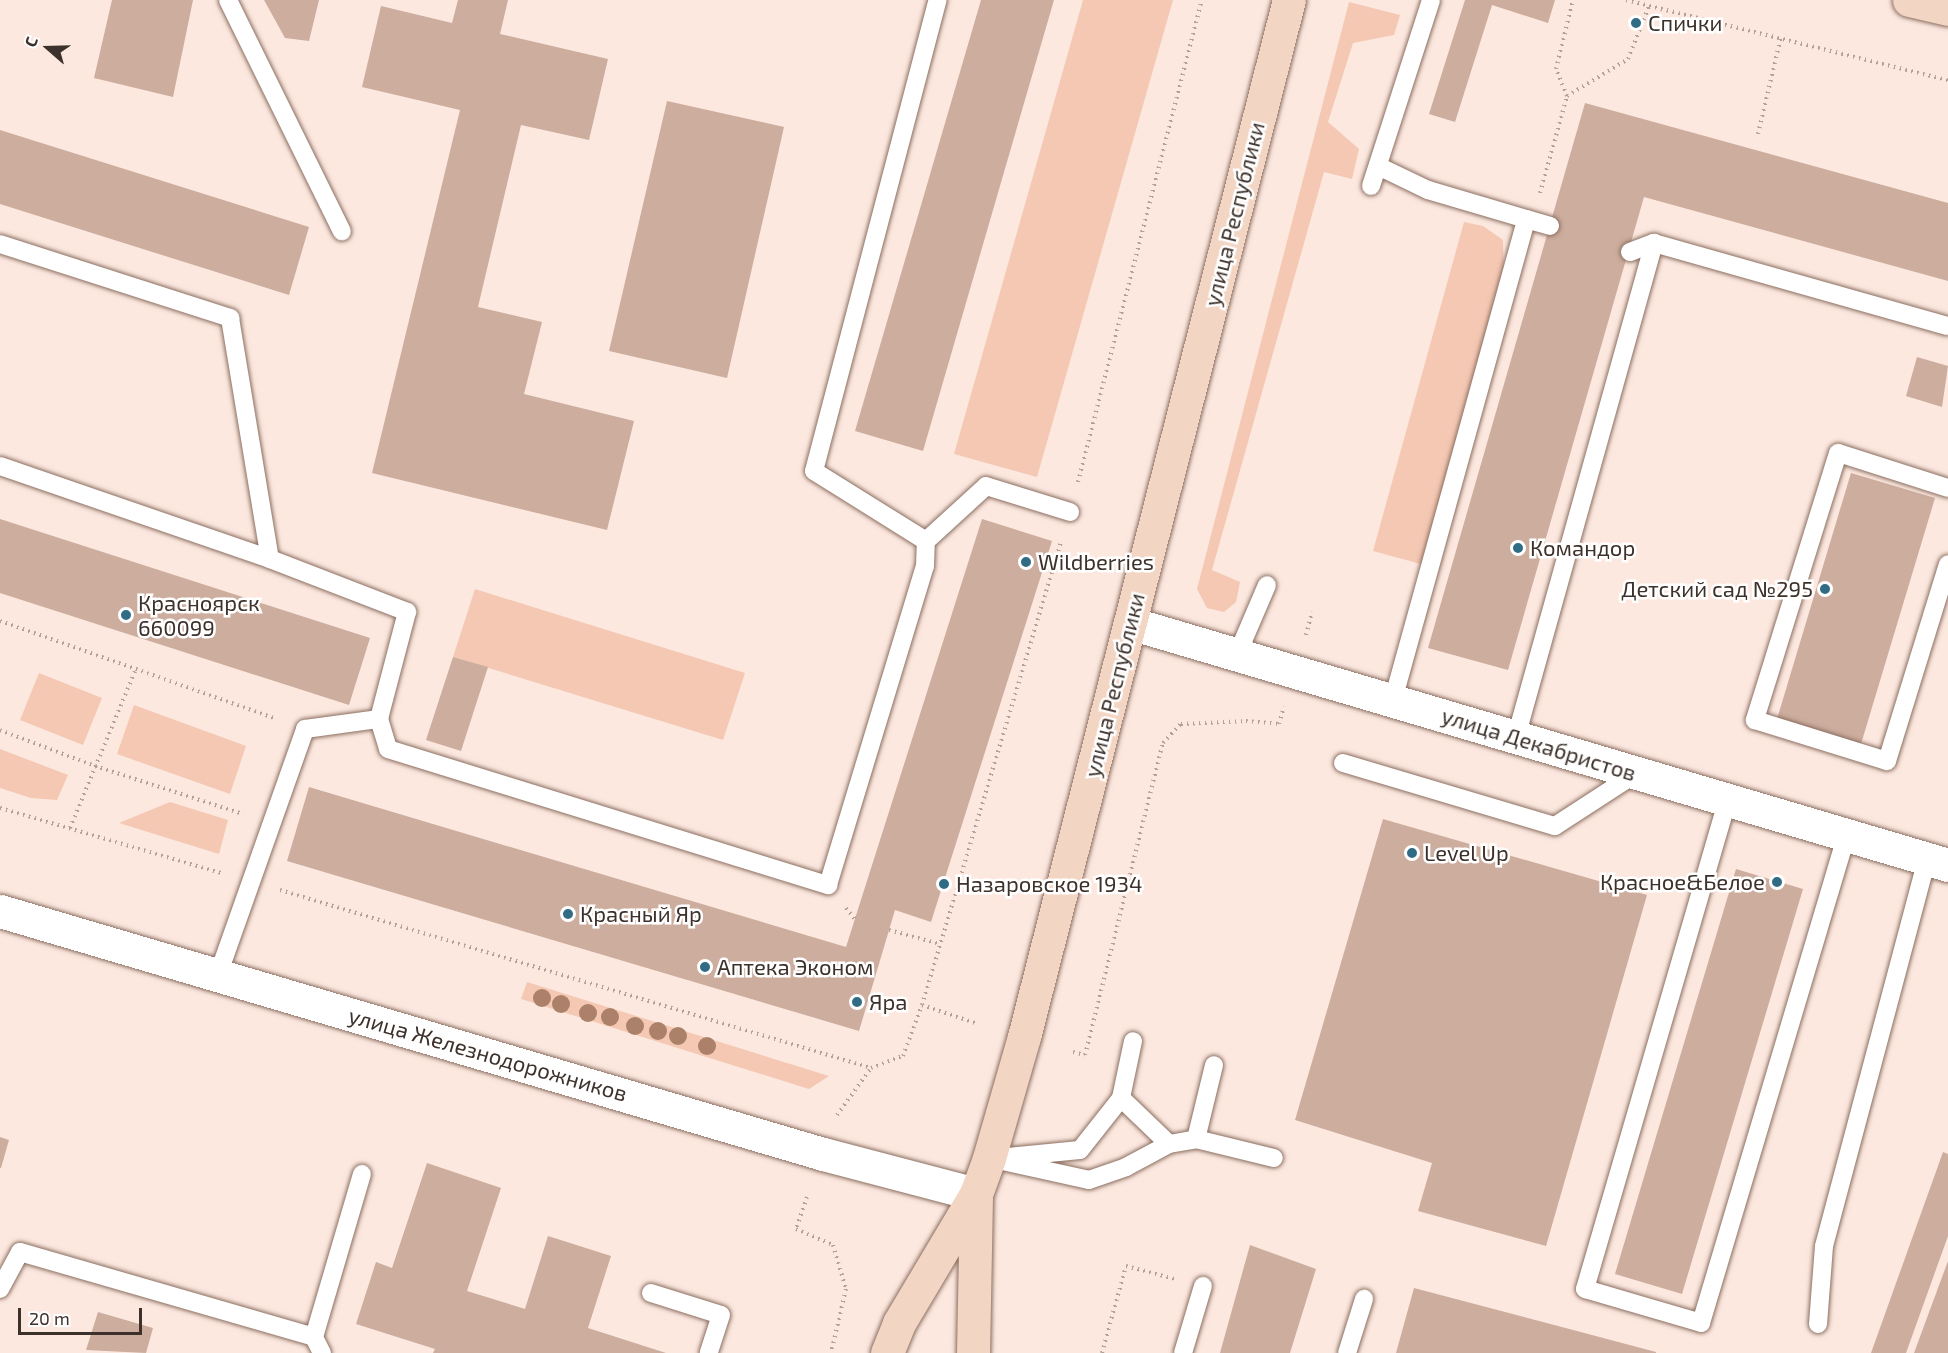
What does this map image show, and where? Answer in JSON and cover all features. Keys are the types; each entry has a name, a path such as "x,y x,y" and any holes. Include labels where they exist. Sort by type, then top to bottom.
{"main road":[{"name":"улица Республики","path":"887,1353 899,1323 976,1194 989,1158 1024,1037 1289,0"},
{"path":"1909,0 1948,9"},
{"name":"улица Республики","path":"973,1353 976,1194"}],"street":[{"name":"улица Декабристов","path":"1130,623 1727,802 1938,862"},
{"name":"улица Железнодорожников","path":"0,911 822,1154 976,1194"}],"lane":[{"path":"228,0 342,232"},
{"path":"926,541 814,471 938,0"},
{"path":"1371,186 1431,0"},
{"path":"1378,166 1428,190 1550,226"},
{"path":"1392,700 1529,220"},
{"path":"1516,737 1654,243"},
{"path":"1630,252 1654,243 1948,326"},
{"path":"0,244 230,318 270,559"},
{"path":"1948,488 1838,453 1755,720 1887,761 1948,564"},
{"path":"0,466 270,559 407,612 379,719 388,749 828,885 925,566 926,541 986,486 1070,512"},
{"path":"1237,655 1267,585"},
{"path":"218,975 269,822 305,729 379,719"},
{"path":"1342,763 1555,826 1635,774"},
{"path":"1727,802 1585,1289 1701,1323 1846,837"},
{"path":"1818,1324 1824,1246 1938,862"},
{"path":"989,1158 1080,1150 1121,1098 1133,1041"},
{"path":"1196,1139 1214,1065"},
{"path":"1121,1098 1169,1144"},
{"path":"989,1158 1089,1180 1126,1167 1169,1144 1196,1139 1274,1158"},
{"path":"0,1289 20,1252 318,1345 362,1174"},
{"path":"1188,1352 1203,1286"},
{"path":"651,1293 721,1315 709,1353"},
{"path":"1347,1353 1364,1299"}],"path":[{"path":"1529,220 1567,96 1556,69 1573,0"},
{"path":"1626,0 1948,80"},
{"path":"1567,96 1628,59 1649,6"},
{"path":"1758,134 1780,37"},
{"path":"1305,635 1312,612"},
{"path":"0,621 135,671 305,729"},
{"path":"70,828 135,671"},
{"path":"1073,1052 1085,1055 1163,743 1181,724 1246,721 1279,724 1284,706"},
{"path":"0,730 95,766 269,822"},
{"path":"0,808 872,1068"},
{"path":"890,930 940,944"},
{"path":"837,1115 872,1068 903,1056 922,1005 978,1024"},
{"path":"807,1197 796,1229 833,1245 846,1288 831,1353"},
{"path":"1102,1353 1126,1266 1203,1286"}],"shaded area":[{"path":"1083,0 1173,0 1037,477 954,454"},
{"path":"1349,2 1400,15 1394,35 1353,43 1328,122 1359,149 1352,179 1324,172 1212,570 1240,582 1236,602 1224,612 1207,608 1197,589"},
{"path":"1464,222 1483,226 1503,240 1504,278 1421,564 1373,551"},
{"path":"475,589 745,673 723,740 453,657"},
{"path":"39,673 102,698 83,745 20,720"},
{"path":"134,705 246,746 230,794 117,754"},
{"path":"0,749 68,775 57,800 31,798 0,788"},
{"path":"170,802 228,820 219,854 119,823"},
{"path":"527,982 829,1076 809,1089 521,999"}],"building":[{"path":"112,0 193,0 173,97 94,78"},
{"path":"264,0 319,0 309,41 285,38"},
{"path":"458,0 508,0 500,34 608,59 589,140 521,125 478,307 542,322 524,394 634,421 607,530 372,473 460,110 362,87 381,6 452,23"},
{"path":"981,0 1054,0 923,451 855,431"},
{"path":"1465,0 1555,0 1548,23 1492,5 1455,122 1429,114"},
{"path":"667,101 784,127 727,378 609,351"},
{"path":"1585,103 1948,203 1948,281 1644,197 1508,670 1428,648"},
{"path":"0,130 309,227 289,295 0,204"},
{"path":"1917,357 1948,366 1942,407 1906,396"},
{"path":"1851,473 1935,498 1861,744 1777,719"},
{"path":"0,519 370,638 349,705 0,593"},
{"path":"982,519 1052,541 931,922 895,910 859,1031 287,861 309,787 846,947"},
{"path":"453,657 488,667 461,751 426,740"},
{"path":"1383,819 1647,895 1546,1246 1418,1211 1432,1163 1295,1120"},
{"path":"1736,869 1803,889 1682,1294 1615,1274"},
{"path":"0,1137 9,1140 1,1168 0,1168"},
{"path":"1943,1152 1948,1154 1948,1236 1906,1353 1871,1353"},
{"path":"427,1163 501,1188 467,1291 525,1309 548,1236 611,1256 588,1328 666,1353 433,1353 435,1349 356,1324 376,1262 392,1268"},
{"path":"1250,1245 1316,1269 1290,1353 1220,1353"},
{"path":"1948,1261 1948,1353 1914,1353"},
{"path":"1414,1288 1656,1352 1656,1353 1396,1353"},
{"path":"98,1312 153,1328 146,1353 86,1350"}],"place":[{"name":"Спички","path":"1636,23"},
{"name":"Командор","path":"1518,548"},
{"name":"Wildberries","path":"1026,562"},
{"name":"Детский сад №295","path":"1825,589"},
{"name":"Красноярск 660099","path":"126,615"},
{"name":"Level Up","path":"1412,853"},
{"name":"Красное&Белое","path":"1777,882"},
{"name":"Назаровское 1934","path":"944,884"},
{"name":"Красный Яр","path":"568,914"},
{"name":"Аптека Эконом","path":"705,967"},
{"name":"Яра","path":"857,1002"}]}
